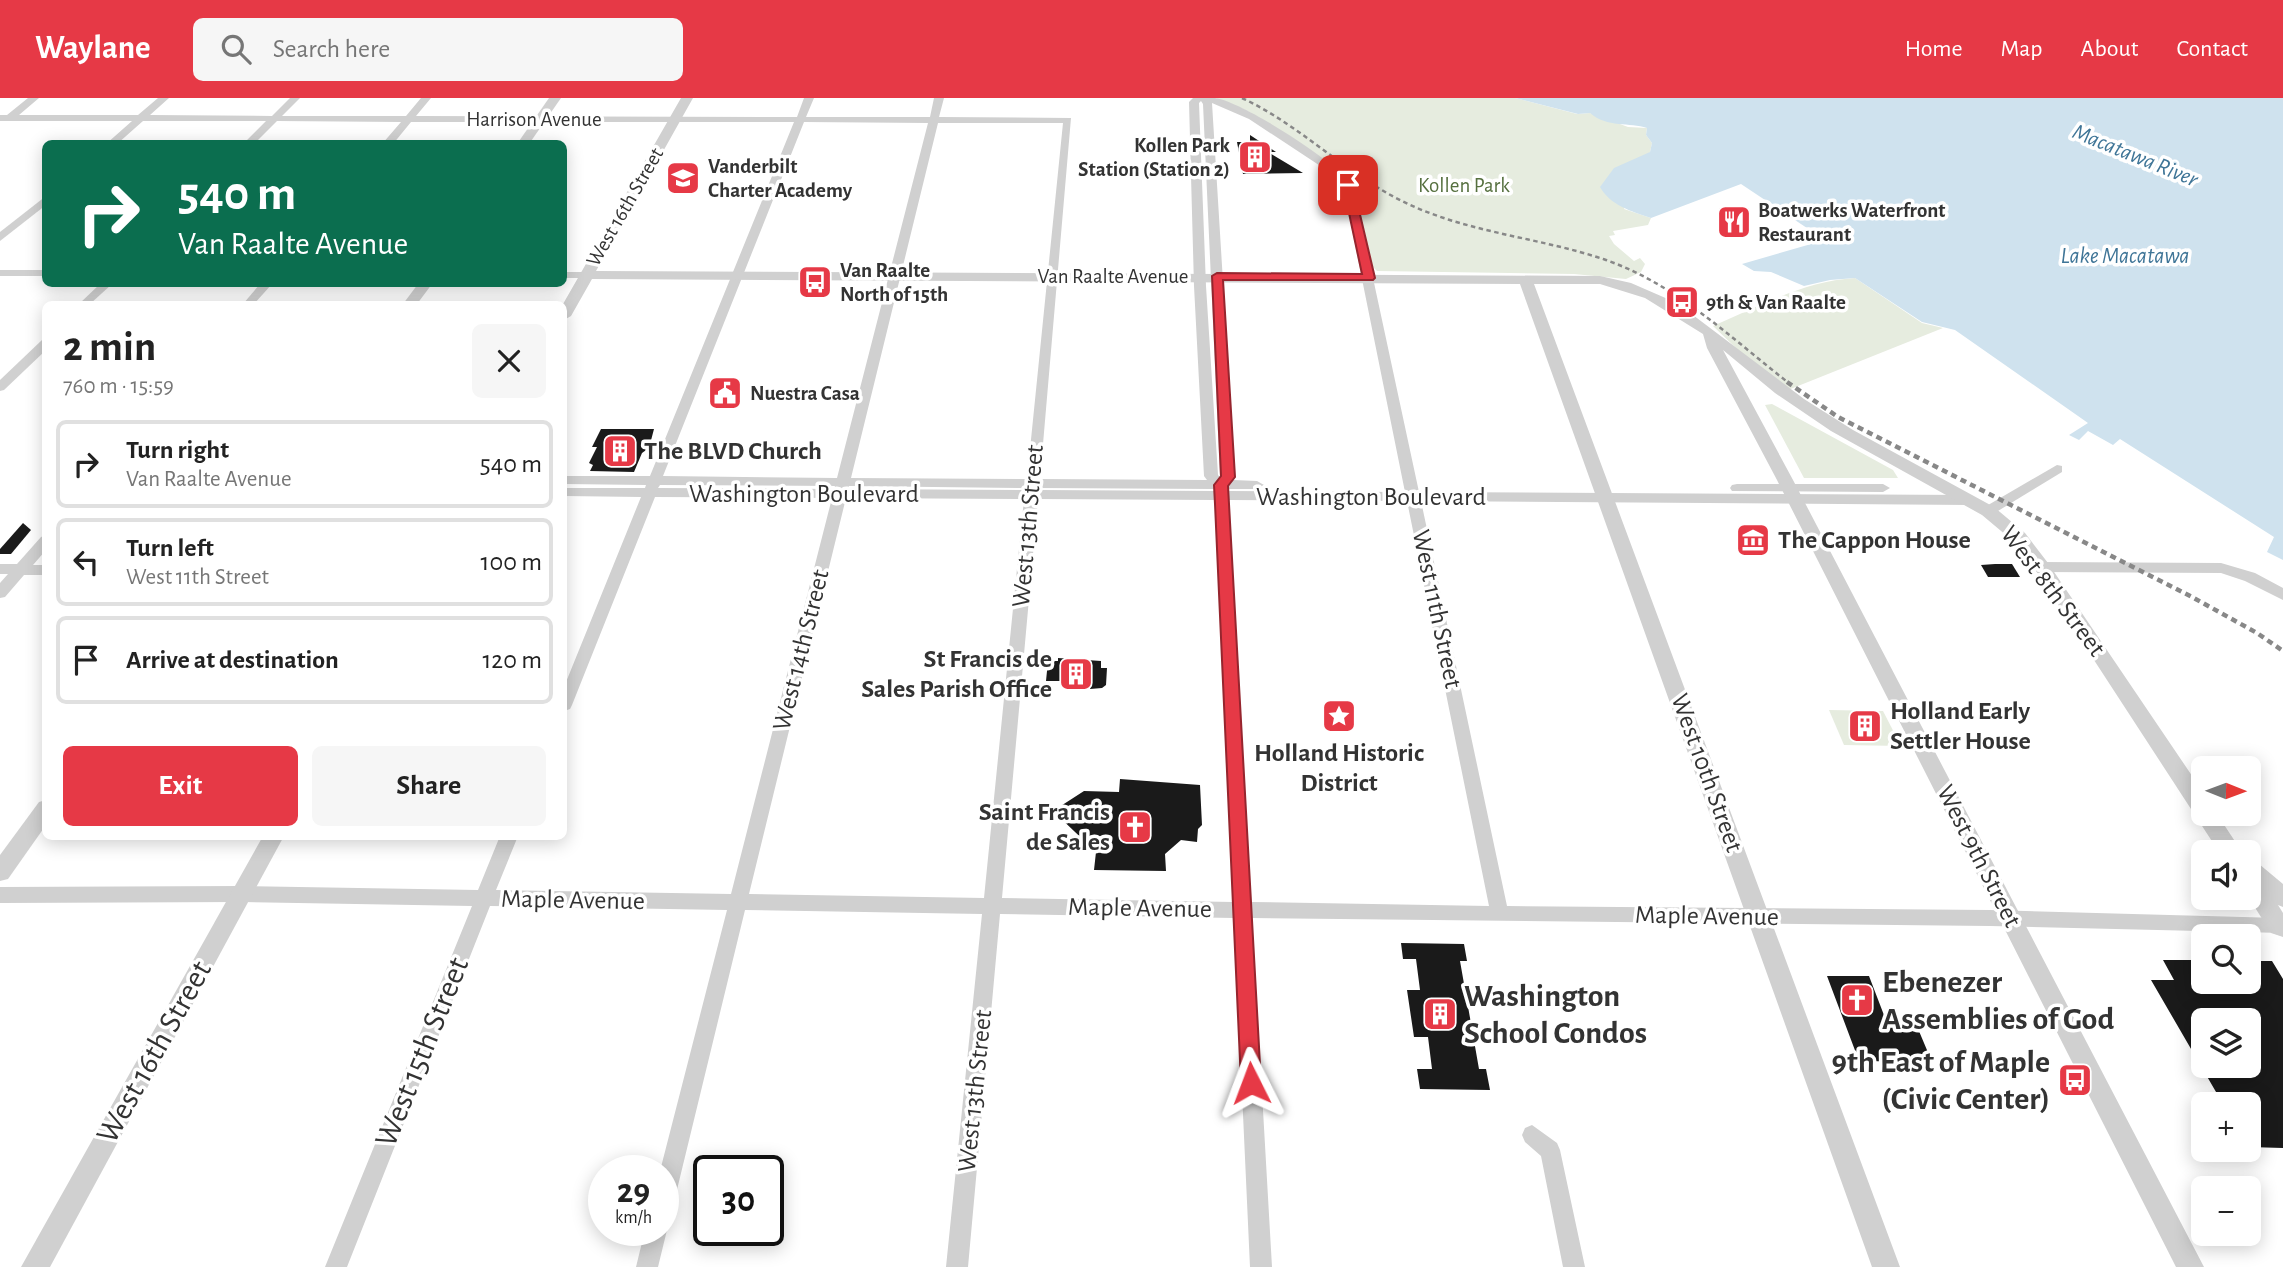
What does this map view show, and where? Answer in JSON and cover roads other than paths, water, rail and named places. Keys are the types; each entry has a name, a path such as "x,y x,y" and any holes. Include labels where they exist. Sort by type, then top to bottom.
{"street":[{"path":"3,120 34,98"},
{"path":"116,140 164,98"},
{"path":"252,140 295,98"},
{"path":"390,140 426,98"},
{"path":"526,140 555,98"},
{"name":"West 16th Street","path":"567,310 687,98"},
{"path":"567,698 810,98"},
{"name":"West 14th Street","path":"675,1155 939,98"},
{"path":"1221,491 1211,476 1200,276 1194,102 1204,98 1208,104 1228,477 1221,491 1261,1267"},
{"name":"West 11th Street","path":"1204,98 1252,117 1338,173 1346,181 1369,278 1500,914"},
{"name":"Harrison Avenue","path":"3,120 1068,120"},
{"name":"West 13th Street","path":"957,1267 1068,120"},
{"path":"0,238 42,202"},
{"path":"0,273 42,273"},
{"name":"Van Raalte Avenue","path":"567,275 1217,276 1600,280 1624,284 1659,297"},
{"name":"West 10th Street","path":"1525,279 1760,916 1886,1267"},
{"path":"87,301 103,287"},
{"path":"251,301 264,287"},
{"path":"1659,297 1710,333"},
{"name":"West 9th Street","path":"1710,333 1714,348 1758,394 1793,494 2190,1267"},
{"name":"West 8th Street","path":"1710,333 1758,394 1847,433 1988,511 2019,537 2191,791"},
{"path":"0,387 42,347"},
{"path":"1988,511 2056,469"},
{"name":"Washington Boulevard","path":"567,480 652,487"},
{"name":"Washington Boulevard","path":"567,492 652,487 1603,492 1793,494 1969,500"},
{"name":"Washington Boulevard","path":"1793,494 1948,489"},
{"path":"0,593 42,544"},
{"path":"2042,568 2221,568 2250,577 2283,595"},
{"path":"0,569 42,570"},
{"path":"0,872 42,814"},
{"name":"West 16th Street","path":"35,1267 272,840"},
{"name":"West 15th Street","path":"336,1267 507,840"},
{"path":"2261,879 2283,897"},
{"name":"Maple Avenue","path":"0,895 242,894 993,904 1500,914 1990,918 2012,921 2281,926"},
{"path":"2261,897 2281,926"},
{"path":"1532,1135 1550,1150 1574,1267"},
{"path":"647,1267 652,1246"}],"water":[{"name":"Lake Macatawa","path":"1515,98 2283,98 2283,560 2267,552 2274,537 2120,439 2113,445 2088,431 2079,440 2069,435 2088,423 1955,330 1922,322 1855,278 1804,286 1771,272 1754,271 1742,264 1825,240 1741,184 1651,218 1636,213 1610,199 1600,187 1614,168 1650,152 1652,143 1646,135 1647,128 1611,123 1590,113 1578,114"}],"railway":[{"path":"1242,98 1283,122 1381,190 1426,212 1477,228 1581,252 1606,260 1656,283 1702,314 1790,384"},
{"path":"1787,382 1838,417 2192,597 2257,633 2283,651"}],"place":[{"name":"Kollen Park Station (Station 2)","path":"1255,157"},
{"name":"Vanderbilt Charter Academy","path":"683,178"},
{"name":"Boatwerks Waterfront Restaurant","path":"1734,222"},
{"name":"Van Raalte North of 15th","path":"815,282"},
{"name":"9th & Van Raalte","path":"1682,302"},
{"name":"Nuestra Casa","path":"725,393"},
{"name":"The BLVD Church","path":"620,451"},
{"name":"The Cappon House","path":"1753,540"},
{"name":"St Francis de Sales Parish Office","path":"1076,674"},
{"name":"Holland Historic District","path":"1339,716"},
{"name":"Holland Early Settler House","path":"1865,726"},
{"name":"Saint Francis de Sales","path":"1135,827"},
{"name":"Ebenezer Assemblies of God","path":"1857,1000"},
{"name":"Washington School Condos","path":"1440,1014"},
{"name":"9th East of Maple (Civic Center)","path":"2075,1080"}],"water label":[{"name":"Macatawa River","path":"2135,156"}],"park label":[{"name":"Kollen Park","path":"1464,185"}]}
